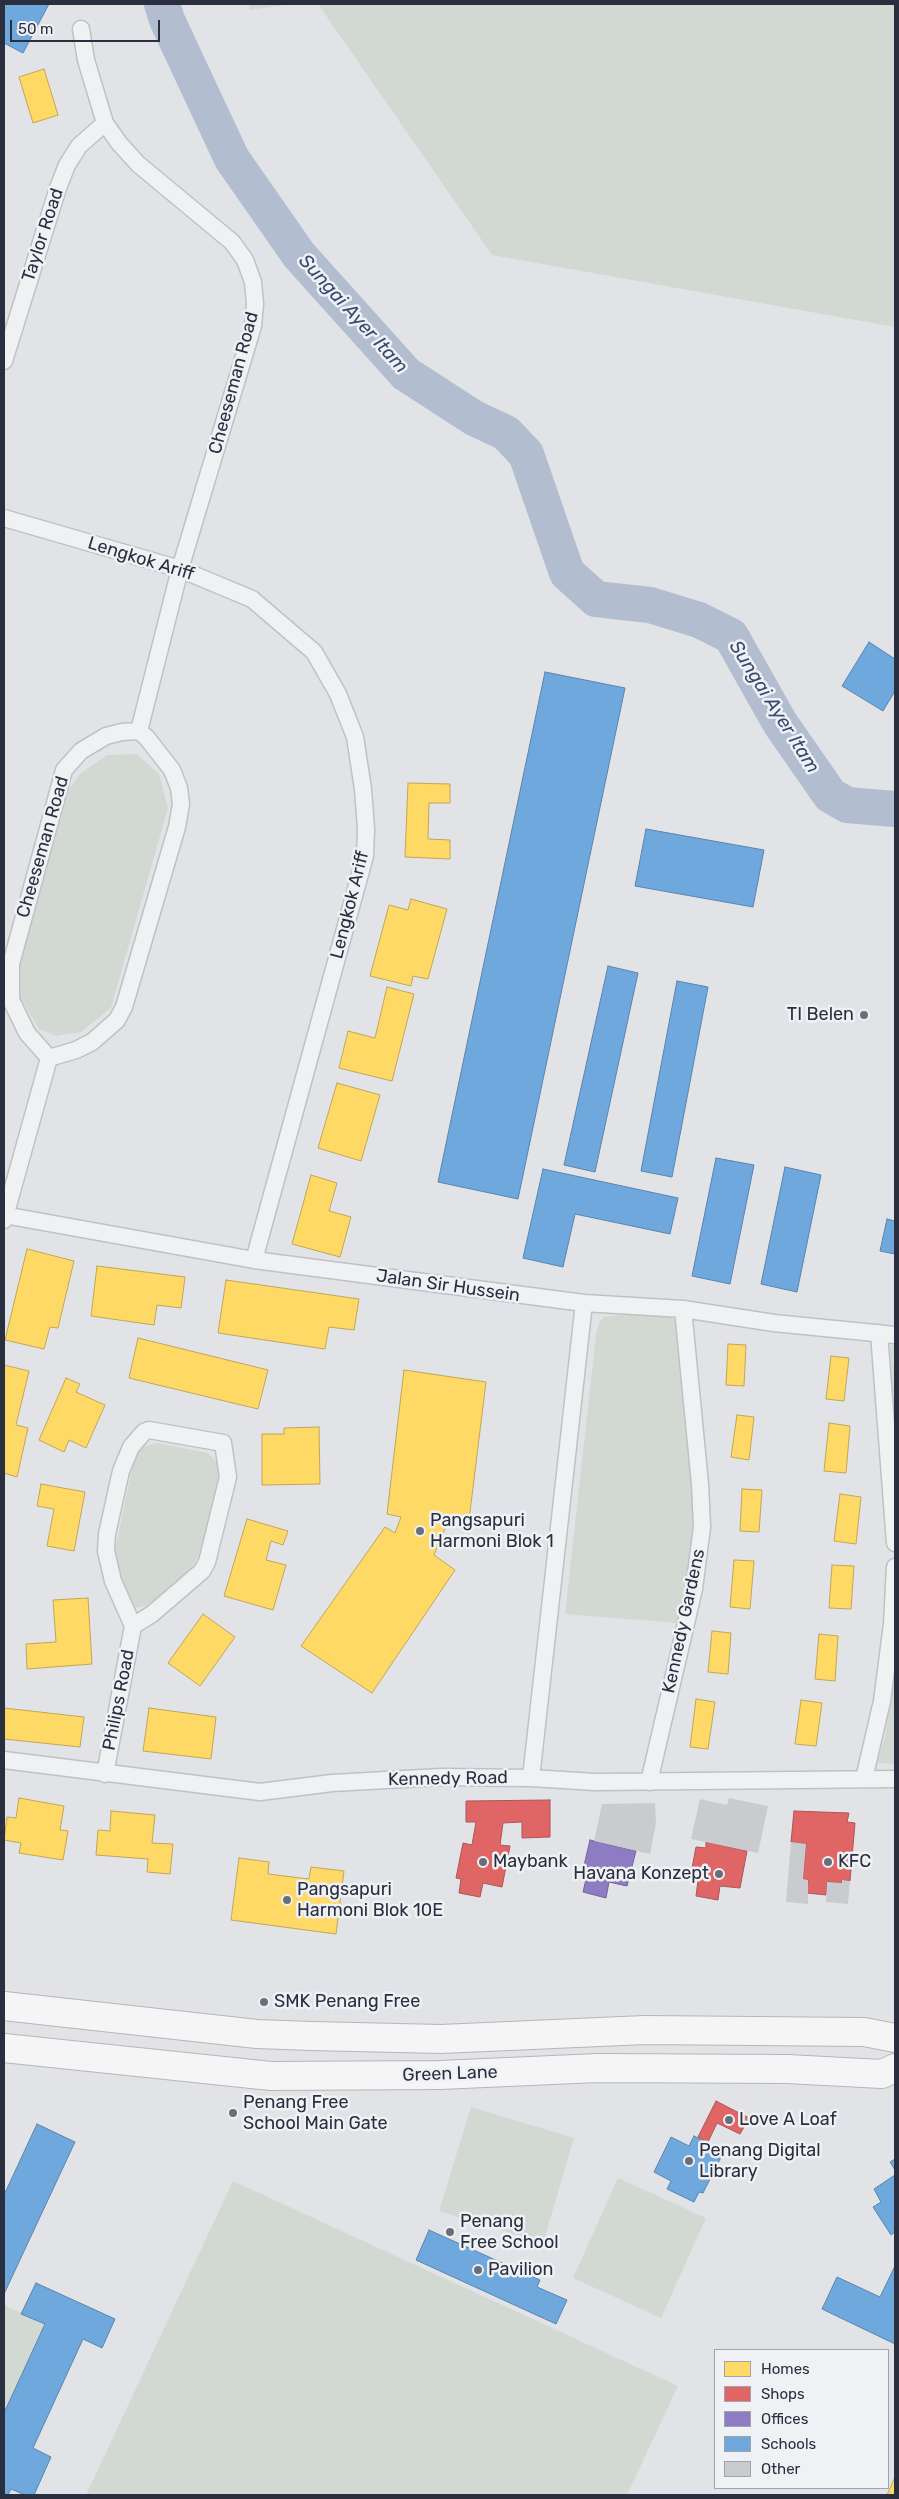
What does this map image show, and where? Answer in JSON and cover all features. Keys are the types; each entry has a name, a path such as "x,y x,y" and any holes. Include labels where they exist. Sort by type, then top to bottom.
{"highway":[{"name":"Green Lane","path":"4,2006 257,2034 310,2036 441,2040 645,2030 864,2032 895,2038"},
{"path":"864,2032 895,2020"},
{"name":"Green Lane","path":"4,2048 271,2076 440,2075 598,2068 787,2069 891,2073"}],"street":[{"name":"Cheeseman Road","path":"49,1058 27,1033 11,1000 11,964 26,907 64,770 81,751 95,742 122,732 139,731 180,569 253,326 256,304 252,282 244,260 232,242 138,164 105,123 86,60 81,29"},
{"name":"Taylor Road","path":"4,360 67,165 79,146 105,123"},
{"name":"Lengkok Ariff","path":"4,518 180,569 252,599 314,652 338,694 355,737 363,789 366,829 364,856 359,881 254,1260"},
{"path":"4,1217 49,1058 76,1050 92,1042 117,1020 130,991 177,827 181,804 180,788 172,770 147,738 139,731"},
{"name":"Jalan Sir Hussein","path":"4,1217 254,1260 584,1303 683,1309 774,1323 887,1334"},
{"path":"531,1778 584,1303"},
{"name":"Kennedy Gardens","path":"649,1782 688,1615 700,1544 700,1484 683,1309"},
{"path":"887,1334 895,1543"},
{"name":"Philips Road","path":"106,1774 133,1626 113,1581 106,1550 107,1534 120,1471 131,1447 144,1432 150,1430 223,1443 228,1477 207,1562 195,1577 152,1614 133,1626"},
{"path":"864,1779 882,1701 892,1624 895,1567"},
{"name":"Kennedy Road","path":"4,1760 260,1792 332,1783 441,1777 531,1778 594,1782 895,1779"}],"shaded area":[{"path":"249,4 293,4 249,10"},
{"path":"318,4 895,4 895,327 492,255"},
{"path":"137,754 159,774 168,808 111,1008 81,1032 56,1036 39,1029 18,994 18,972 68,790 80,774 107,755"},
{"path":"645,1312 671,1315 675,1320 681,1344 694,1516 686,1586 678,1623 565,1614 596,1335 599,1323 604,1317"},
{"path":"895,1342 895,1432 890,1347"},
{"path":"158,1443 208,1453 218,1463 218,1481 205,1538 195,1563 179,1581 158,1598 146,1606 135,1608 129,1603 120,1582 114,1555 134,1459 143,1447"},
{"path":"895,1664 895,1764 877,1763 885,1737"},
{"path":"471,2107 574,2138 543,2243 439,2211"},
{"path":"618,2178 706,2218 661,2318 573,2278"},
{"path":"233,2181 678,2386 627,2495 86,2495"},
{"path":"4,2305 45,2324 4,2413"}],"building: Homes":[{"path":"44,69 58,115 33,123 19,77"},
{"path":"408,783 450,784 450,803 429,803 428,839 450,840 450,859 405,857"},
{"path":"411,899 447,909 428,979 413,976 411,986 370,976 389,905 408,910"},
{"path":"387,987 414,994 392,1081 339,1068 348,1031 375,1038"},
{"path":"337,1083 380,1095 361,1161 318,1148"},
{"path":"311,1175 337,1183 329,1211 351,1217 340,1257 292,1244"},
{"path":"27,1249 74,1261 58,1328 50,1327 44,1349 5,1340"},
{"path":"97,1266 185,1277 181,1308 157,1305 154,1325 91,1316"},
{"path":"226,1280 359,1299 354,1330 329,1327 325,1349 218,1333"},
{"path":"138,1338 268,1370 258,1409 129,1378"},
{"path":"728,1344 746,1345 744,1386 726,1385"},
{"path":"831,1356 849,1358 844,1401 826,1399"},
{"path":"4,1365 29,1371 16,1425 28,1428 17,1477 4,1473"},
{"name":"Pangsapuri Harmoni Blok 1","path":"404,1370 486,1382 468,1528 447,1524 434,1555 455,1570 372,1693 301,1646 385,1527 395,1533 401,1517 387,1514"},
{"path":"66,1378 80,1384 76,1392 105,1405 86,1448 69,1440 64,1452 39,1440"},
{"path":"737,1415 754,1417 749,1460 731,1457"},
{"path":"829,1423 850,1426 846,1473 824,1471"},
{"path":"319,1427 320,1484 262,1485 262,1434 284,1434 284,1428"},
{"path":"41,1484 85,1492 74,1551 47,1546 54,1509 37,1506"},
{"path":"742,1489 762,1490 759,1532 740,1531"},
{"path":"840,1494 861,1497 856,1544 834,1541"},
{"path":"247,1519 288,1531 283,1545 271,1541 266,1560 286,1565 273,1610 224,1596"},
{"path":"734,1560 754,1561 750,1609 730,1607"},
{"path":"832,1565 854,1566 851,1609 829,1608"},
{"path":"88,1598 92,1664 27,1669 26,1644 56,1642 53,1600"},
{"path":"203,1614 235,1637 200,1686 168,1663"},
{"path":"712,1631 731,1633 728,1674 708,1672"},
{"path":"819,1634 838,1636 835,1681 815,1679"},
{"path":"696,1699 715,1702 708,1749 690,1747"},
{"path":"801,1700 822,1703 816,1746 795,1744"},
{"path":"4,1708 84,1717 80,1747 4,1739"},
{"path":"149,1708 216,1717 211,1759 143,1751"},
{"path":"19,1798 64,1806 60,1830 68,1831 63,1860 19,1853 21,1843 4,1840 7,1817 16,1818"},
{"path":"111,1811 155,1815 152,1843 173,1844 170,1874 147,1872 148,1859 96,1855 98,1830 110,1831"},
{"name":"Pangsapuri Harmoni Blok 10E","path":"239,1858 269,1862 268,1874 309,1879 311,1867 344,1871 336,1934 231,1920"},
{"path":"895,2477 895,2495 887,2495"}],"building: Shops":[{"name":"Maybank","path":"550,1800 550,1837 522,1838 522,1822 503,1823 500,1845 510,1846 502,1887 483,1883 480,1897 459,1893 461,1879 456,1878 463,1843 472,1845 476,1822 466,1822 466,1801"},
{"name":"KFC","path":"794,1811 849,1813 847,1822 855,1823 850,1881 842,1880 842,1883 827,1882 826,1895 807,1893 808,1880 803,1879 806,1844 791,1842"},
{"name":"Havana Konzept","path":"706,1842 747,1851 740,1888 720,1886 718,1900 696,1896 698,1881 694,1880 697,1868 692,1868 696,1847 706,1848"},
{"path":"716,2101 749,2118 740,2134 717,2123 708,2142 698,2137"}],"building: Offices":[{"path":"590,1840 636,1851 627,1886 609,1882 606,1898 583,1892 587,1875 582,1874"}],"building: Schools":[{"path":"4,4 49,4 23,53 4,43"},
{"path":"869,642 895,659 895,691 883,711 842,686"},
{"path":"545,672 625,688 518,1199 438,1182"},
{"path":"646,829 764,850 753,907 635,886"},
{"path":"608,966 638,973 595,1172 564,1165"},
{"path":"677,981 708,987 672,1177 641,1171"},
{"path":"716,1158 754,1165 730,1284 692,1276"},
{"path":"785,1167 821,1175 797,1292 761,1284"},
{"path":"543,1169 678,1198 670,1234 575,1214 563,1267 523,1258"},
{"path":"887,1219 895,1221 895,1254 880,1251"},
{"path":"37,2124 75,2142 4,2294 4,2195"},
{"name":"Penang Digital Library","path":"694,2136 724,2151 703,2193 699,2192 694,2202 667,2189 671,2181 654,2172 671,2137 689,2146"},
{"path":"895,2159 895,2170 890,2162"},
{"path":"895,2175 895,2232 891,2235 873,2207 881,2202 874,2189"},
{"name":"Pavilion","path":"429,2230 540,2280 537,2287 567,2300 556,2324 416,2260"},
{"path":"895,2266 895,2344 822,2309 837,2277 880,2297"},
{"path":"36,2283 115,2319 102,2348 83,2339 33,2448 51,2457 34,2495 25,2495 11,2489 8,2495 4,2495 4,2413 45,2324 21,2314"}],"building: Other":[{"path":"729,1798 768,1806 758,1853 691,1839 700,1799 727,1805"},
{"path":"655,1803 656,1823 650,1854 594,1841 602,1804"},
{"path":"791,1842 806,1844 803,1879 808,1880 808,1904 786,1902"},
{"path":"842,1880 850,1881 848,1904 826,1902 827,1882 842,1883"}],"waterway":[{"name":"Sungai Ayer Itam","path":"162,4 167,20 232,159 299,255 406,374 474,418 506,433 526,454 567,573 596,599 650,605 699,620 731,636 780,723 830,795 847,805 895,809"}],"place":[{"name":"TI Belen","path":"864,1015"},
{"name":"Pangsapuri Harmoni Blok 1","path":"420,1531"},
{"name":"Maybank","path":"483,1862"},
{"name":"KFC","path":"828,1862"},
{"name":"Havana Konzept","path":"719,1874"},
{"name":"Pangsapuri Harmoni Blok 10E","path":"287,1900"},
{"name":"SMK Penang Free","path":"264,2002"},
{"name":"Penang Free School Main Gate","path":"233,2113"},
{"name":"Love A Loaf","path":"729,2120"},
{"name":"Penang Digital Library","path":"689,2161"},
{"name":"Penang Free School","path":"450,2232"},
{"name":"Pavilion","path":"478,2270"}]}
